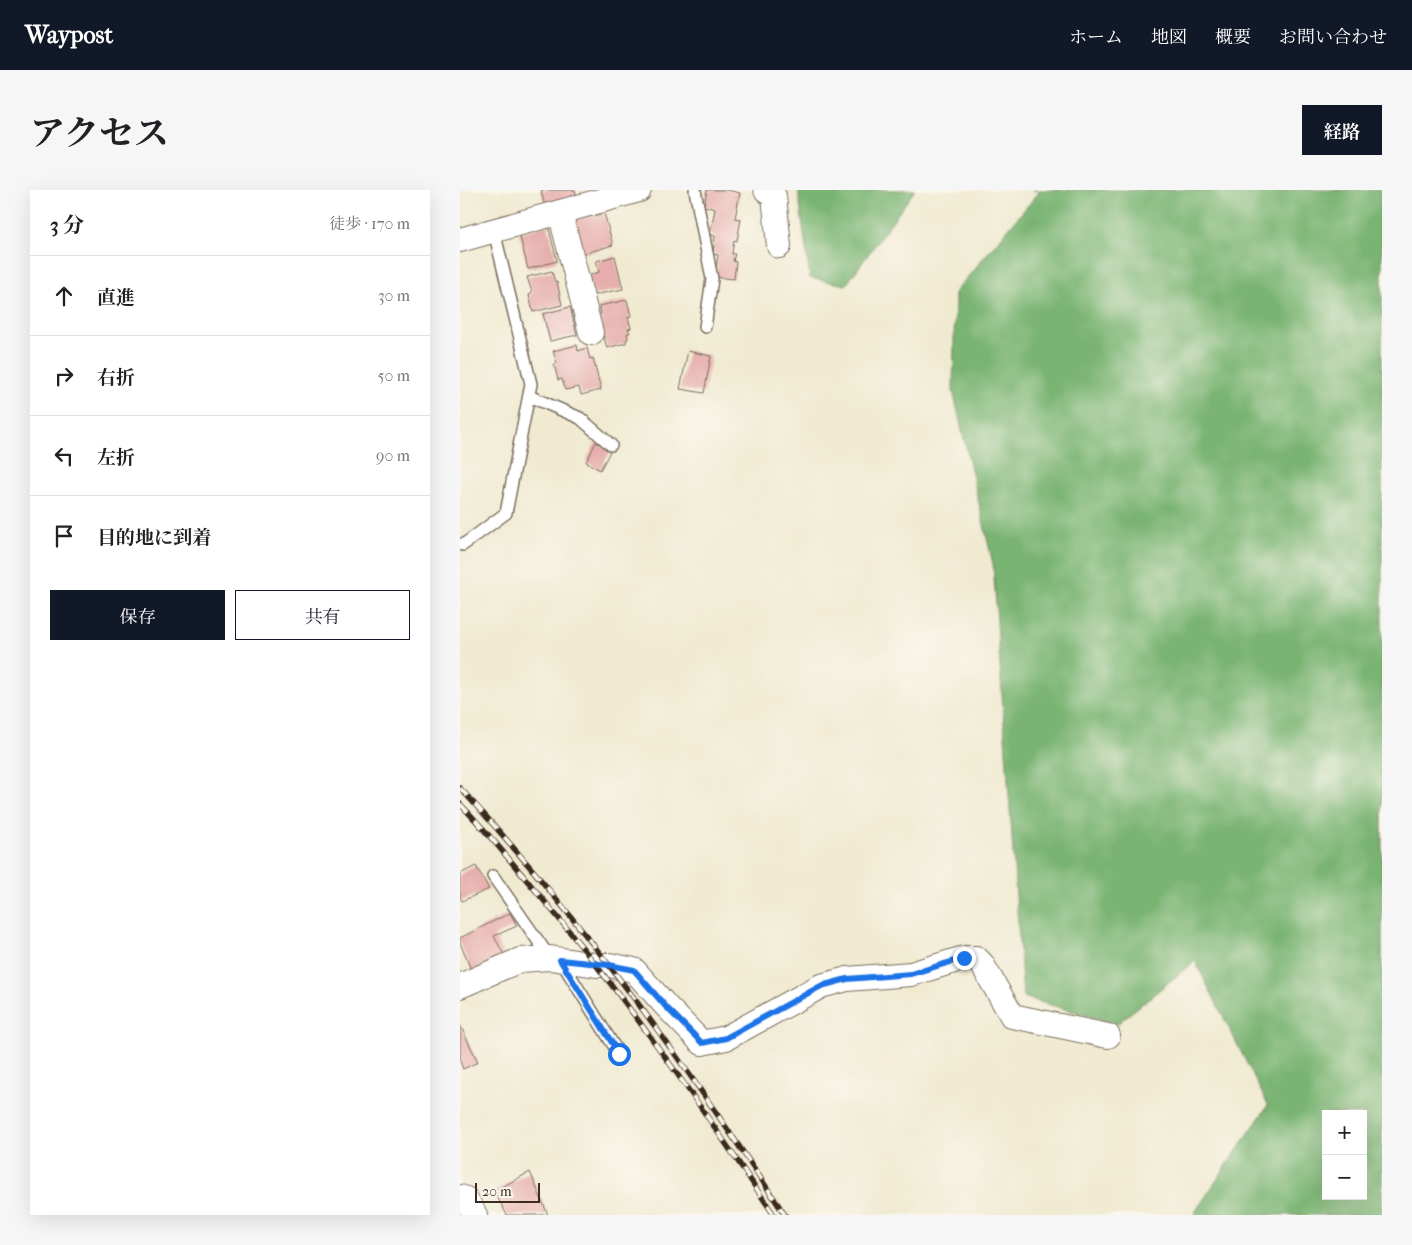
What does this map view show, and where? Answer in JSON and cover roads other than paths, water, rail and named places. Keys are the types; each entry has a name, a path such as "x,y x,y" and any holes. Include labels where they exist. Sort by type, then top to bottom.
{"street":[{"path":"460,240 639,190"},
{"path":"766,190 774,196 779,246"},
{"path":"560,212 591,333"},
{"path":"460,986 520,960 555,959 609,965 634,970 667,1008 702,1043 726,1038 821,986 847,979 911,974 964,958 976,958 982,964 1012,1016 1108,1036"},
{"path":"460,1197 466,1199 475,1215"}],"lane":[{"path":"695,190 712,279 705,327"},
{"path":"460,544 463,545 506,513 531,384 494,231"},
{"path":"528,396 580,418 611,445"},
{"path":"493,876 555,959 619,1054"}],"railway":[{"path":"460,788 505,838 591,941 710,1104 785,1215"},
{"path":"460,804 563,923 626,1004 687,1088 774,1215"}]}
